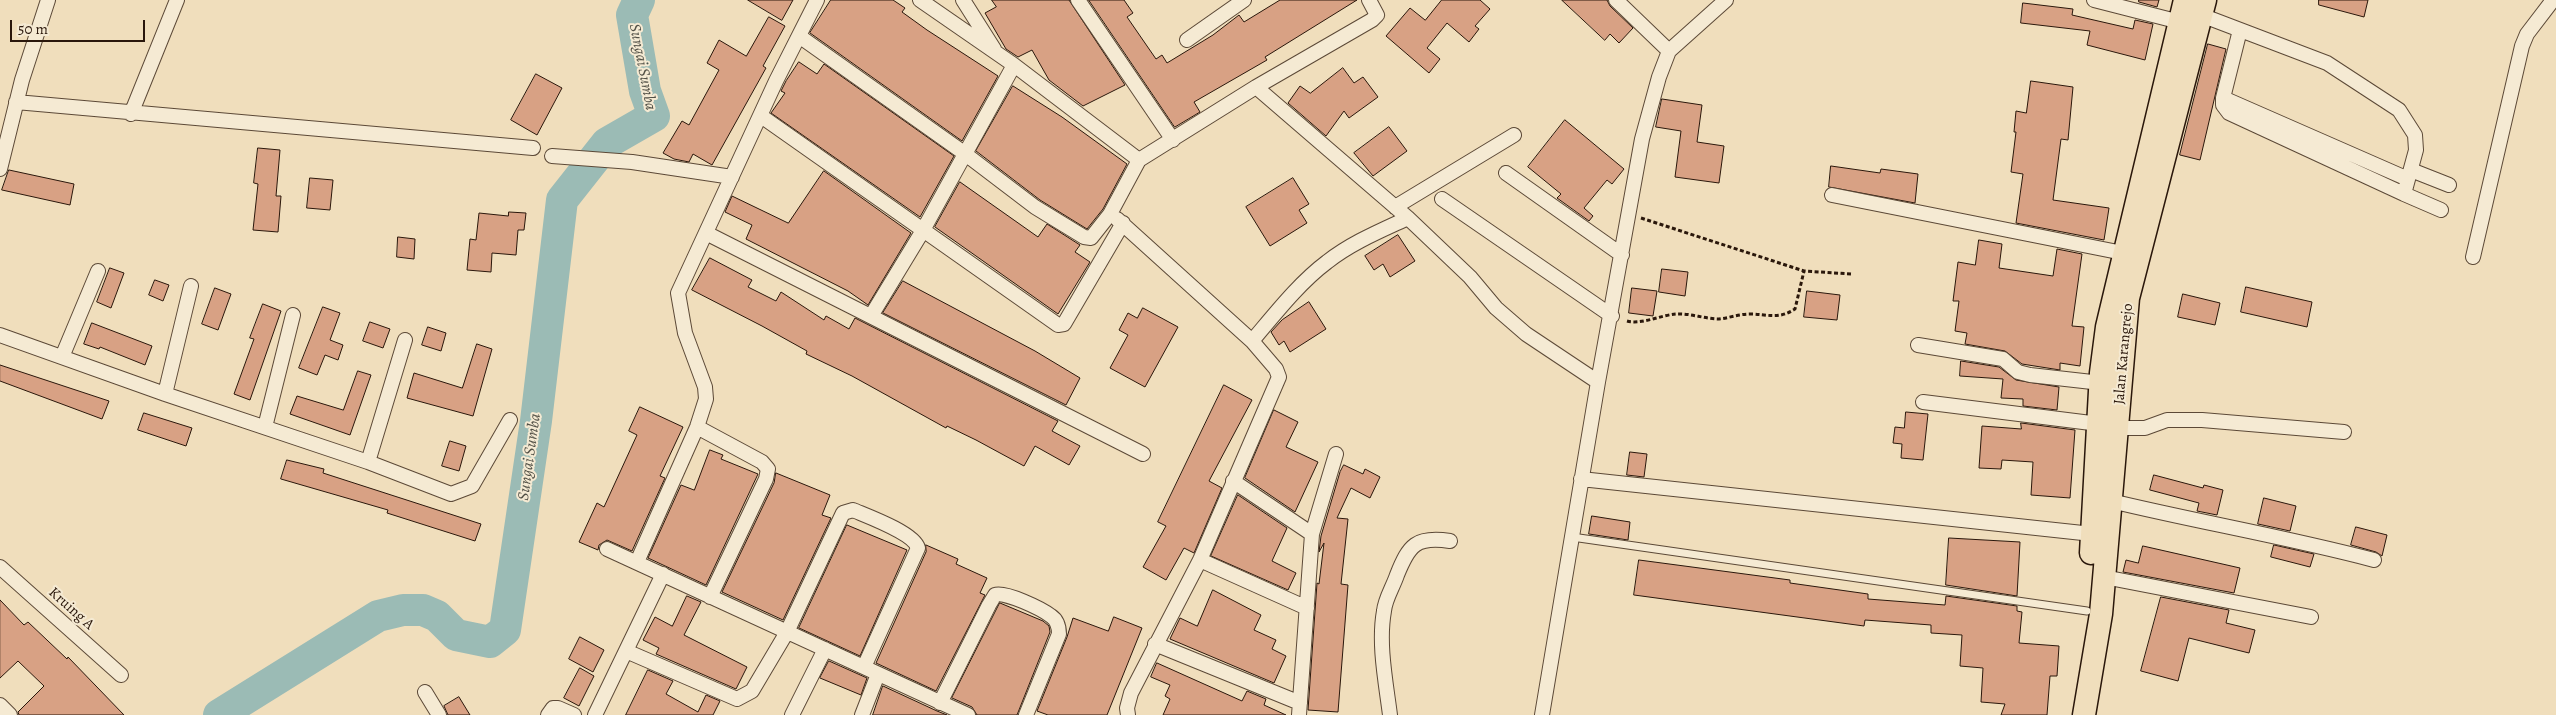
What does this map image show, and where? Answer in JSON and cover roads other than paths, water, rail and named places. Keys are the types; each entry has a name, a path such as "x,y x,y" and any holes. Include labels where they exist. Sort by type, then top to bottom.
{"main road":[{"name":"Jalan Karangrejo","path":"2084,715 2101,614 2111,501 2108,426 2100,383 2106,327 2180,22 2197,5"},
{"name":"Jalan Karangrejo","path":"2070,715 2078,686 2087,611 2092,534 2131,285 2197,5"}],"street":[{"path":"0,168 16,102 48,0"},
{"path":"131,114 178,0"},
{"path":"637,562 697,427 706,400 705,387 685,333 678,293 760,116 817,0"},
{"path":"920,0 998,56 1014,65 1139,160"},
{"path":"963,0 998,56"},
{"path":"1078,0 1173,140"},
{"path":"1187,40 1244,0"},
{"path":"799,36 964,153 1035,207 1084,237 1091,238 1110,214 1139,160 1256,87 1372,20 1377,15 1369,0"},
{"path":"1616,0 1669,51"},
{"path":"1542,715 1598,382 1612,316 1642,139 1658,77 1669,51 1726,0"},
{"path":"2094,0 2180,22"},
{"path":"2473,257 2522,46 2527,34 2553,0"},
{"path":"2197,5 2240,30 2327,64 2399,110 2415,135 2416,150 2404,194"},
{"path":"2240,30 2222,98 2223,105 2229,114 2441,210"},
{"path":"870,316 922,232 1014,65"},
{"path":"1256,87 1396,207 1470,277 1496,308 1526,334 1598,382"},
{"path":"2222,98 2410,174 2449,185"},
{"path":"16,102 131,114 533,148"},
{"path":"760,116 1052,323 1061,326 1123,223"},
{"path":"1396,207 1514,135"},
{"path":"552,156 632,162 732,177"},
{"path":"1506,173 1622,255"},
{"path":"1832,195 2123,253"},
{"path":"1442,199 1612,316"},
{"path":"1110,214 1123,223 1252,341 1276,369 1279,377 1232,481 1200,560 1131,693 1127,708 1128,715"},
{"path":"1252,341 1287,301 1326,263 1367,237 1408,218"},
{"path":"706,233 1143,454"},
{"path":"62,357 98,271"},
{"path":"164,394 191,286"},
{"path":"264,427 293,315"},
{"path":"0,335 164,394 368,462 445,493 462,492 472,486 510,420"},
{"path":"368,462 405,340"},
{"path":"1918,345 2003,359 2018,372 2030,375 2100,383"},
{"path":"1922,402 2108,426 2145,428 2167,420 2202,420 2344,432"},
{"path":"697,427 762,462 768,468 766,479 710,596"},
{"path":"1155,644 1299,709 1312,534 1336,454"},
{"path":"1582,480 2092,534"},
{"path":"1232,481 1312,534"},
{"path":"2111,501 2201,523 2313,544 2374,560"},
{"path":"626,651 737,699 752,691 788,632 843,513 853,510 873,518 914,541 918,548 864,667"},
{"path":"1390,715 1383,642 1384,611 1406,553 1415,544 1432,538 1450,541"},
{"path":"607,549 968,715"},
{"path":"1200,560 1307,608"},
{"name":"Kruing A","path":"0,567 121,675"},
{"path":"595,715 663,574"},
{"path":"2104,577 2311,617"},
{"path":"940,703 995,595 1006,594 1052,616 1058,627 1059,634 1026,715"},
{"path":"792,715 825,649"},
{"path":"862,715 878,674"},
{"path":"425,692 439,715"},
{"path":"0,705 10,715"},
{"path":"548,715 553,708 558,708 574,715"}],"lane":[{"path":"1572,537 2087,611"}],"waterway":[{"name":"Sungai Sumba","path":"219,715 378,616 403,610 423,610 437,616 456,635 490,642 505,630 536,421 562,200 607,143 654,116 645,91 632,15 639,0"}]}
